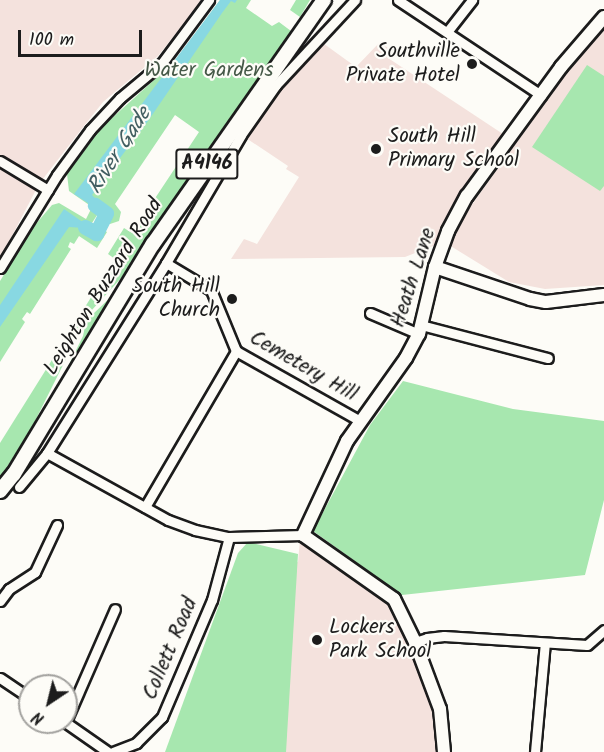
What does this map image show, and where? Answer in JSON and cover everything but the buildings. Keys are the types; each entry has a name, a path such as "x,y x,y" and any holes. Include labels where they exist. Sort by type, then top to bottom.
{"main road":[{"name":"Leighton Buzzard Road","path":"309,18 319,0"},
{"name":"Leighton Buzzard Road","path":"0,491 14,474 153,244 309,18 324,0"}],"street":[{"path":"0,268 48,190 98,120 162,63 209,0"},
{"path":"19,487 48,453 166,263 216,176 276,85 355,0"},
{"path":"398,0 541,95"},
{"path":"447,32 472,0"},
{"name":"Heath Lane","path":"303,535 347,441 406,358 420,330 435,267 448,231 467,196 561,66 604,17"},
{"path":"0,161 48,190"},
{"name":"Cemetery Hill","path":"166,263 211,290 236,351 360,421"},
{"path":"435,267 530,299 546,302 604,295"},
{"path":"111,314 127,325"},
{"path":"370,314 420,330 548,358"},
{"path":"145,507 236,351"},
{"path":"48,453 145,507 195,530 229,537 303,535 394,599 415,642 440,709 444,752"},
{"path":"0,601 9,589 35,572 57,525"},
{"name":"Collett Road","path":"113,752 136,743 162,717 212,600 229,537"},
{"path":"78,693 115,609"},
{"path":"415,642 444,636 587,645 604,630"},
{"path":"536,752 544,643"},
{"path":"0,678 18,690"},
{"path":"78,731 108,752"}],"shaded area":[{"path":"0,0 202,0 158,56 103,102 84,126 39,184 0,259"},
{"path":"604,27 604,285 545,289 509,282 449,245 471,206 595,33"},
{"name":"South Hill Primary School","path":"320,41 356,67 380,42 392,51 388,58 503,134 452,209 438,244 405,257 231,259 244,239 257,244 299,177 286,169 288,166 246,138 287,80"},
{"name":"Lockers Park School","path":"300,539 383,596 408,630 432,700 440,752 169,752 286,561 298,562"}],"green space":[{"name":"Water Gardens","path":"220,0 251,0 246,8 272,26 279,22 291,31 134,264 91,311 80,315 115,259 108,254 124,228 132,233 199,132 175,115 115,204 121,212 119,221 110,224 100,218 102,214 99,212 92,223 107,232 97,248 79,236 74,244 70,242 68,247 71,249 30,314 27,312 22,319 25,322 0,362 0,281 35,225 52,205 59,203 86,219 92,207 69,191 67,174 101,128 175,61"},
{"path":"296,0 310,0 300,17 290,10"},
{"path":"587,65 604,76 604,186 600,191 532,147"},
{"path":"118,290 54,395 91,316"},
{"path":"77,320 80,329 78,335 26,439 0,477 0,443"},
{"path":"403,381 513,409 604,421 604,500 585,575 402,595 313,531 370,425"},
{"path":"248,542 298,554 286,752 165,752 238,553"}],"water":[{"name":"Water Gardens","path":"220,0 237,0 235,3 231,1 222,13 148,121 92,195 109,213 104,220 101,218 103,213 74,194"},
{"path":"64,209 94,230 97,226 101,229 97,235 84,228 69,227 0,327 0,305"}],"waterway":[{"name":"River Gade","path":"85,227 96,233 106,213 95,205"}],"place":[{"name":"Southville Private Hotel","path":"472,64"},
{"name":"South Hill Primary School","path":"376,149"},
{"name":"South Hill Church","path":"232,299"},
{"name":"Lockers Park School","path":"317,640"}]}
